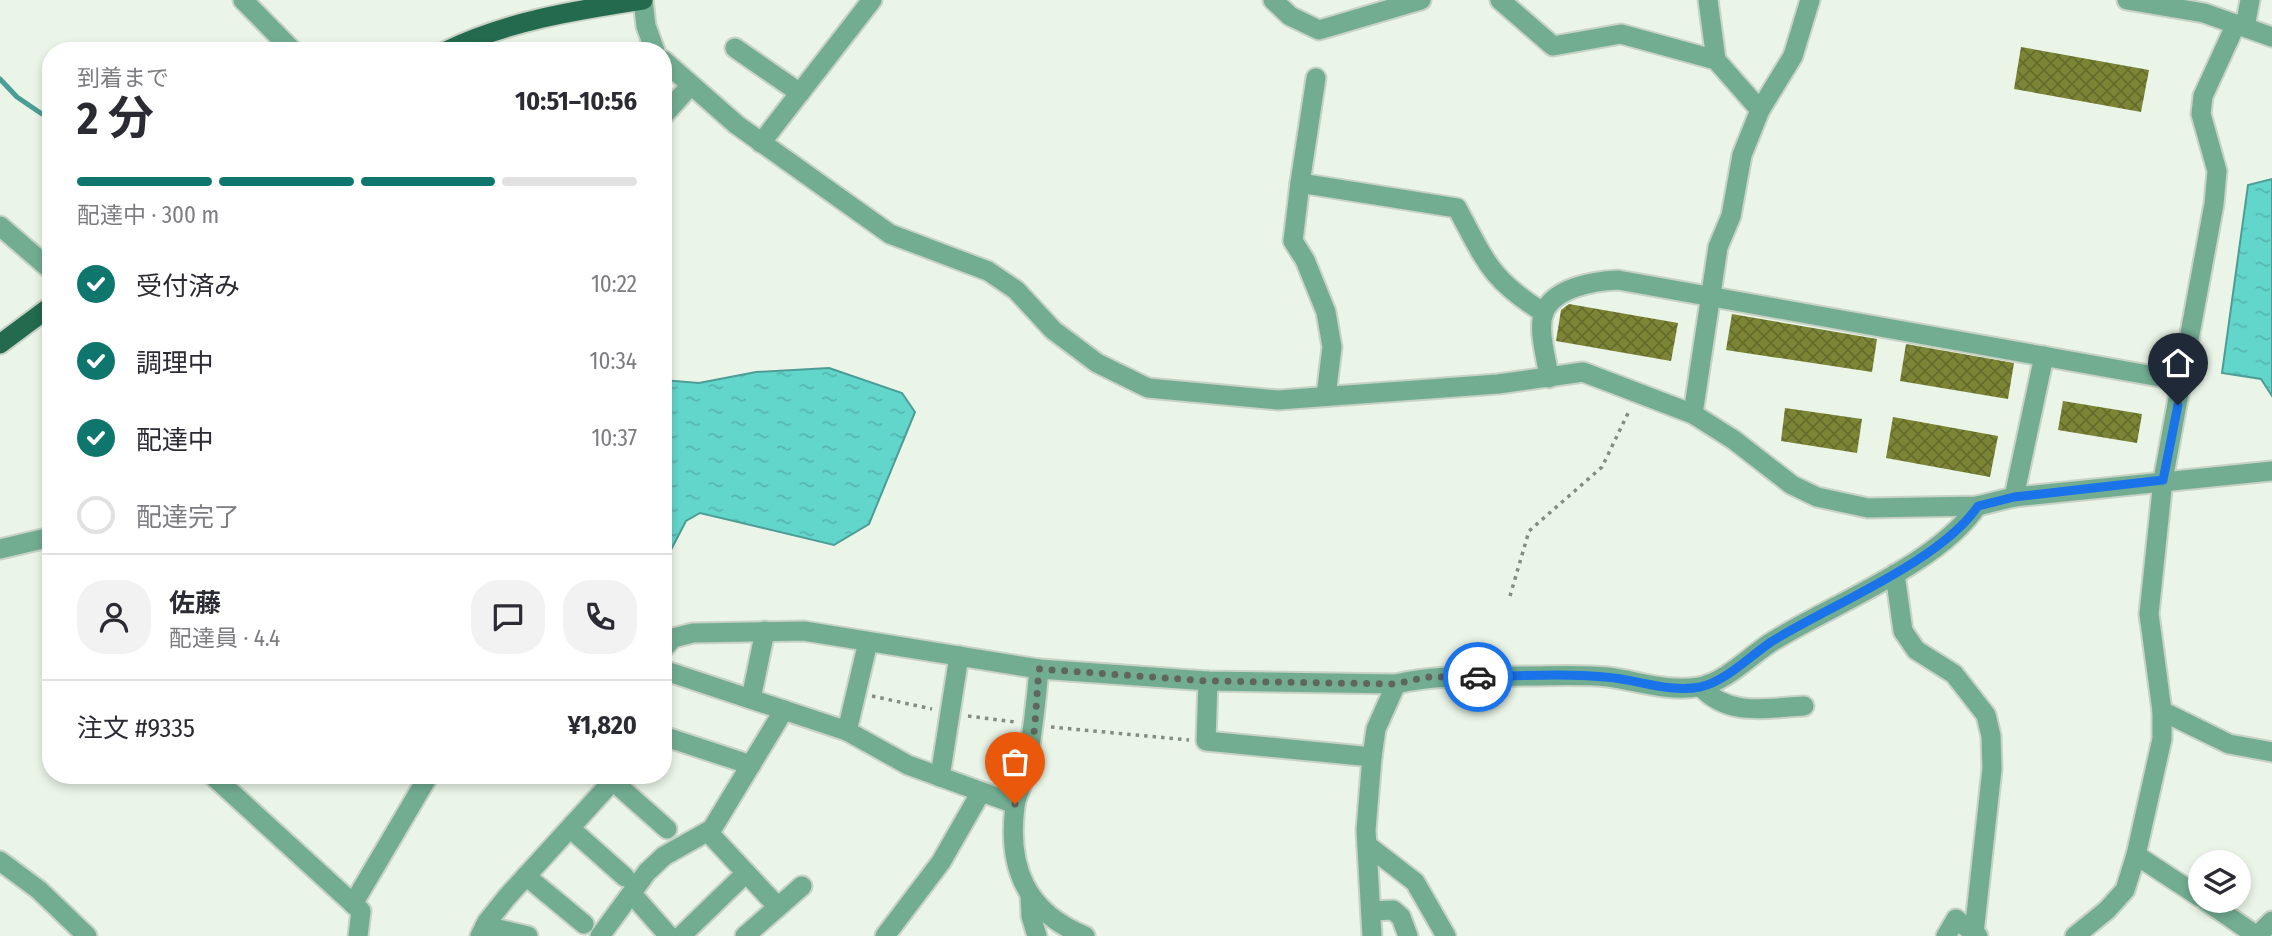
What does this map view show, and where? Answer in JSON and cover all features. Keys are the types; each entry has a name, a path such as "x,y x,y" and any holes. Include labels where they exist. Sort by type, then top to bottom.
{"main road":[{"path":"465,42 529,21 643,0"},
{"path":"0,344 42,313"}],"street":[{"path":"243,0 284,42"},
{"path":"643,0 646,26 652,42"},
{"path":"761,143 872,0"},
{"path":"1273,0 1290,16 1319,30 1421,0"},
{"path":"1501,0 1553,47 1621,34 1716,60 1760,110"},
{"path":"1708,0 1716,60"},
{"path":"1693,414 1718,247 1731,216 1742,155 1760,110 1793,56 1810,0"},
{"path":"2127,0 2204,13 2272,37"},
{"path":"2075,936 2107,910 2125,890 2136,855 2162,739 2162,711 2149,614 2163,480 2215,193 2217,171 2201,114 2203,96 2241,26 2250,0"},
{"path":"735,48 800,93"},
{"path":"672,68 761,143 890,234 988,271 1016,290 1054,330 1097,363 1148,388 1278,400 1549,378 1583,372 1693,414 1734,440 1791,485 1816,498 1868,508 1978,506 2014,497 2272,471"},
{"path":"1316,78 1293,241 1305,260 1326,312 1332,347 1326,396"},
{"path":"672,106 691,85"},
{"path":"1300,183 1457,208 1491,271 1510,291 1544,313"},
{"path":"0,226 42,262"},
{"path":"1549,378 1542,328 1544,313 1552,300 1596,281 1618,281 1710,295 2182,381"},
{"path":"2014,497 2044,356"},
{"path":"672,639 693,633 804,631 1039,669 1208,681 1396,684 1426,677 1575,676 1606,677 1675,688 1701,687 1723,676 1772,642 1895,574 1966,524 1978,506"},
{"path":"0,549 42,539"},
{"path":"1895,574 1903,631 1916,650 1954,674 1986,715 1991,736 1992,769 1976,934"},
{"path":"751,699 765,631"},
{"path":"847,731 868,642"},
{"path":"940,777 959,656"},
{"path":"1039,669 1034,725 1023,790 1015,804 1014,855 1021,883 1039,907 1078,935"},
{"path":"672,673 847,731 908,765 1015,804"},
{"path":"1208,681 1206,741 1372,757"},
{"path":"1372,936 1367,845 1372,757 1376,729 1396,684"},
{"path":"1701,687 1713,701 1727,706 1746,709 1804,706"},
{"path":"600,936 629,886 664,856 708,832 784,710"},
{"path":"2162,711 2229,744 2272,752"},
{"path":"672,739 751,765"},
{"path":"222,784 361,911 358,936"},
{"path":"353,904 424,784"},
{"path":"482,931 526,876 611,784"},
{"path":"621,784 667,829"},
{"path":"885,936 941,862 982,792"},
{"path":"570,829 629,886 669,936"},
{"path":"708,832 778,907"},
{"path":"1367,845 1415,882 1446,936"},
{"path":"2136,855 2188,889"},
{"path":"0,861 38,890 87,936"},
{"path":"681,936 746,873"},
{"path":"526,876 584,924"},
{"path":"746,936 802,886"},
{"path":"1030,895 1031,916 1037,936"},
{"path":"1371,911 1393,910 1401,917 1408,936"},
{"path":"2223,913 2257,936 2272,921"},
{"path":"1946,936 1956,919 1976,934"},
{"path":"482,931 528,936"}],"path":[{"path":"1510,596 1530,531 1602,467 1639,392"}],"water":[{"path":"2272,179 2272,396 2261,379 2222,373 2248,185"},
{"path":"829,368 902,393 915,412 869,524 834,545 700,513 686,521 672,548 672,381 699,383 756,372"}],"building":[{"path":"2021,47 2149,70 2141,112 2014,89"},
{"path":"1569,304 1678,323 1671,361 1556,341 1561,310"},
{"path":"1732,314 1877,339 1872,372 1726,350"},
{"path":"1906,344 2014,363 2008,399 1900,381"},
{"path":"2063,401 2142,414 2137,443 2058,430"},
{"path":"1785,408 1862,419 1857,453 1781,441"},
{"path":"1893,417 1998,436 1990,477 1886,458"}],"waterway":[{"path":"0,79 17,97 42,114"}],"way so far":[{"path":"1015,804 1023,790 1034,725 1039,669 1208,681 1396,684 1426,677 1478,677"}],"route":[{"path":"1478,677 1606,677 1675,688 1701,687 1723,676 1772,642 1895,574 1966,524 1978,506 2014,497 2163,480 2178,405"}]}
